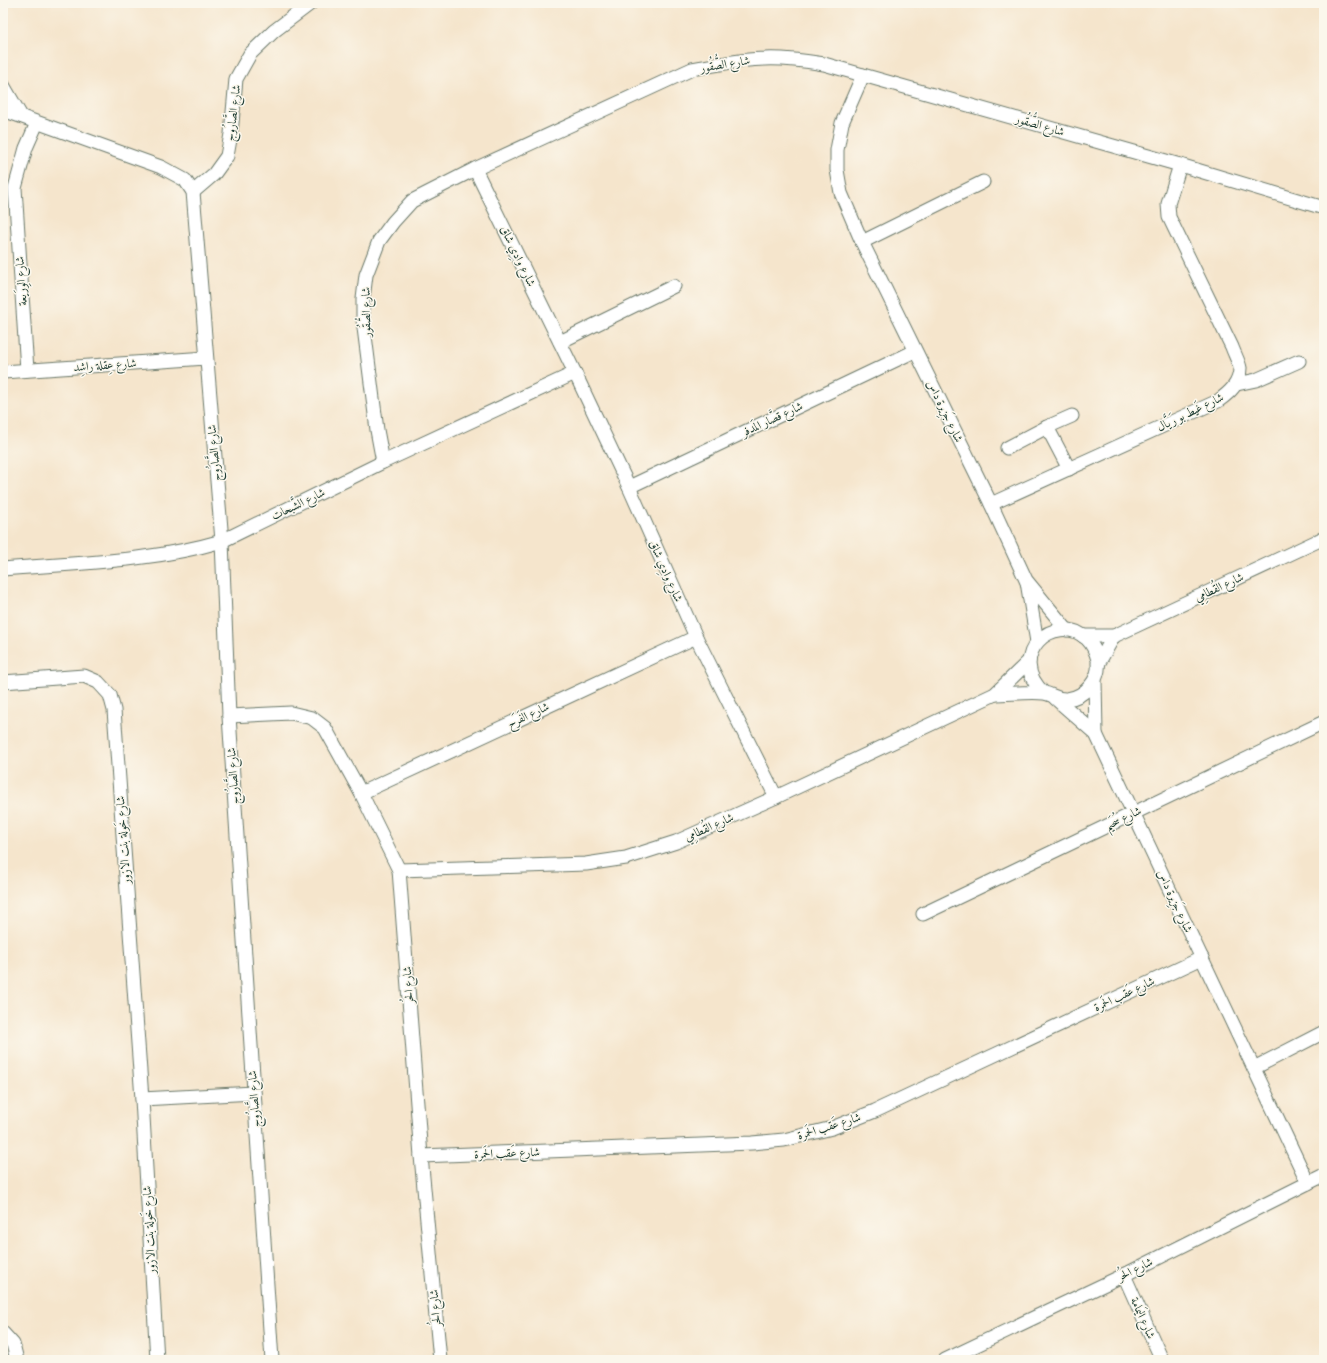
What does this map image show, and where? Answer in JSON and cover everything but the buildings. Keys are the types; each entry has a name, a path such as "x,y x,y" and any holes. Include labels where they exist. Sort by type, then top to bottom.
{"street":[{"name":"شارع الصَّارُوج","path":"272,1360 229,716 222,541 193,192 214,174 227,156 231,134 236,80 250,54 274,31 311,3"},
{"name":"شارع الصُّقُور","path":"383,462 377,430 363,320 363,299 366,275 379,241 393,222 412,201 475,169 692,70 729,63 765,59 796,60 824,64 1180,165 1324,208"},
{"name":"شارع جَزِيرة داس","path":"863,75 842,123 837,150 837,170 841,193 862,242 991,504 1026,580 1067,630"},
{"path":"3,85 21,116"},
{"path":"3,110 161,167 185,180 193,192"},
{"name":"شارع الوِرَيعة","path":"27,370 15,188 26,148 37,123"},
{"name":"شارع غَيط بو رَيَّال","path":"991,504 1218,401 1237,384 1240,368 1232,347 1169,217 1168,204 1180,165"},
{"name":"شارع وادِي شاق","path":"475,169 575,373 696,638 776,797"},
{"path":"862,242 983,182"},
{"path":"560,342 674,286"},
{"name":"شارع قصَّار المَدفر","path":"628,487 915,351"},
{"name":"شارع عِقلة راشِد","path":"3,372 206,358"},
{"path":"1237,384 1256,380 1299,360"},
{"name":"شارع الشَّبحات","path":"3,569 154,556 195,549 222,541 383,462 575,373"},
{"path":"1007,448 1072,416"},
{"path":"1047,428 1069,469"},
{"name":"شارع القُطامِي","path":"1083,636 1114,636 1324,538"},
{"name":"شارع جَزِيرة داس","path":"1026,580 1037,642"},
{"path":"1098,664 1096,653 1091,643 1076,632 1067,630 1056,631 1046,635 1037,642 1029,661 1032,679 1038,687 1050,695 1067,699 1078,696 1088,689 1095,680 1098,664 1114,636"},
{"name":"شارع الفَرَح","path":"361,793 696,638"},
{"name":"شارع القُطامِي","path":"399,870 586,864 626,858 676,842 776,797 995,694 1029,661"},
{"name":"شارع خَولة بنت الازور","path":"3,682 84,676 98,682 110,695 114,710 142,1099 157,1360"},
{"name":"شارع جَزِيرة داس","path":"1095,680 1096,734 1308,1183"},
{"name":"شارع القُطامِي","path":"995,694 1050,695"},
{"name":"شارع جَزِيرة داس","path":"1050,695 1096,734"},
{"name":"شارع الحُر","path":"229,716 292,713 312,718 325,728 361,793 399,870 421,1156 440,1360"},
{"name":"شارع سُحَيم","path":"923,914 1324,722"},
{"name":"شارع عَقب الحَمرة","path":"421,1156 752,1143 784,1140 832,1128 875,1111 1202,958"},
{"path":"1254,1068 1324,1032"},
{"path":"142,1099 254,1092"},
{"name":"شارع الحُر","path":"945,1360 1124,1275 1324,1175"},
{"name":"شارع اليَمامة","path":"1124,1275 1162,1360"},
{"path":"3,1332 13,1344 17,1360"}]}
